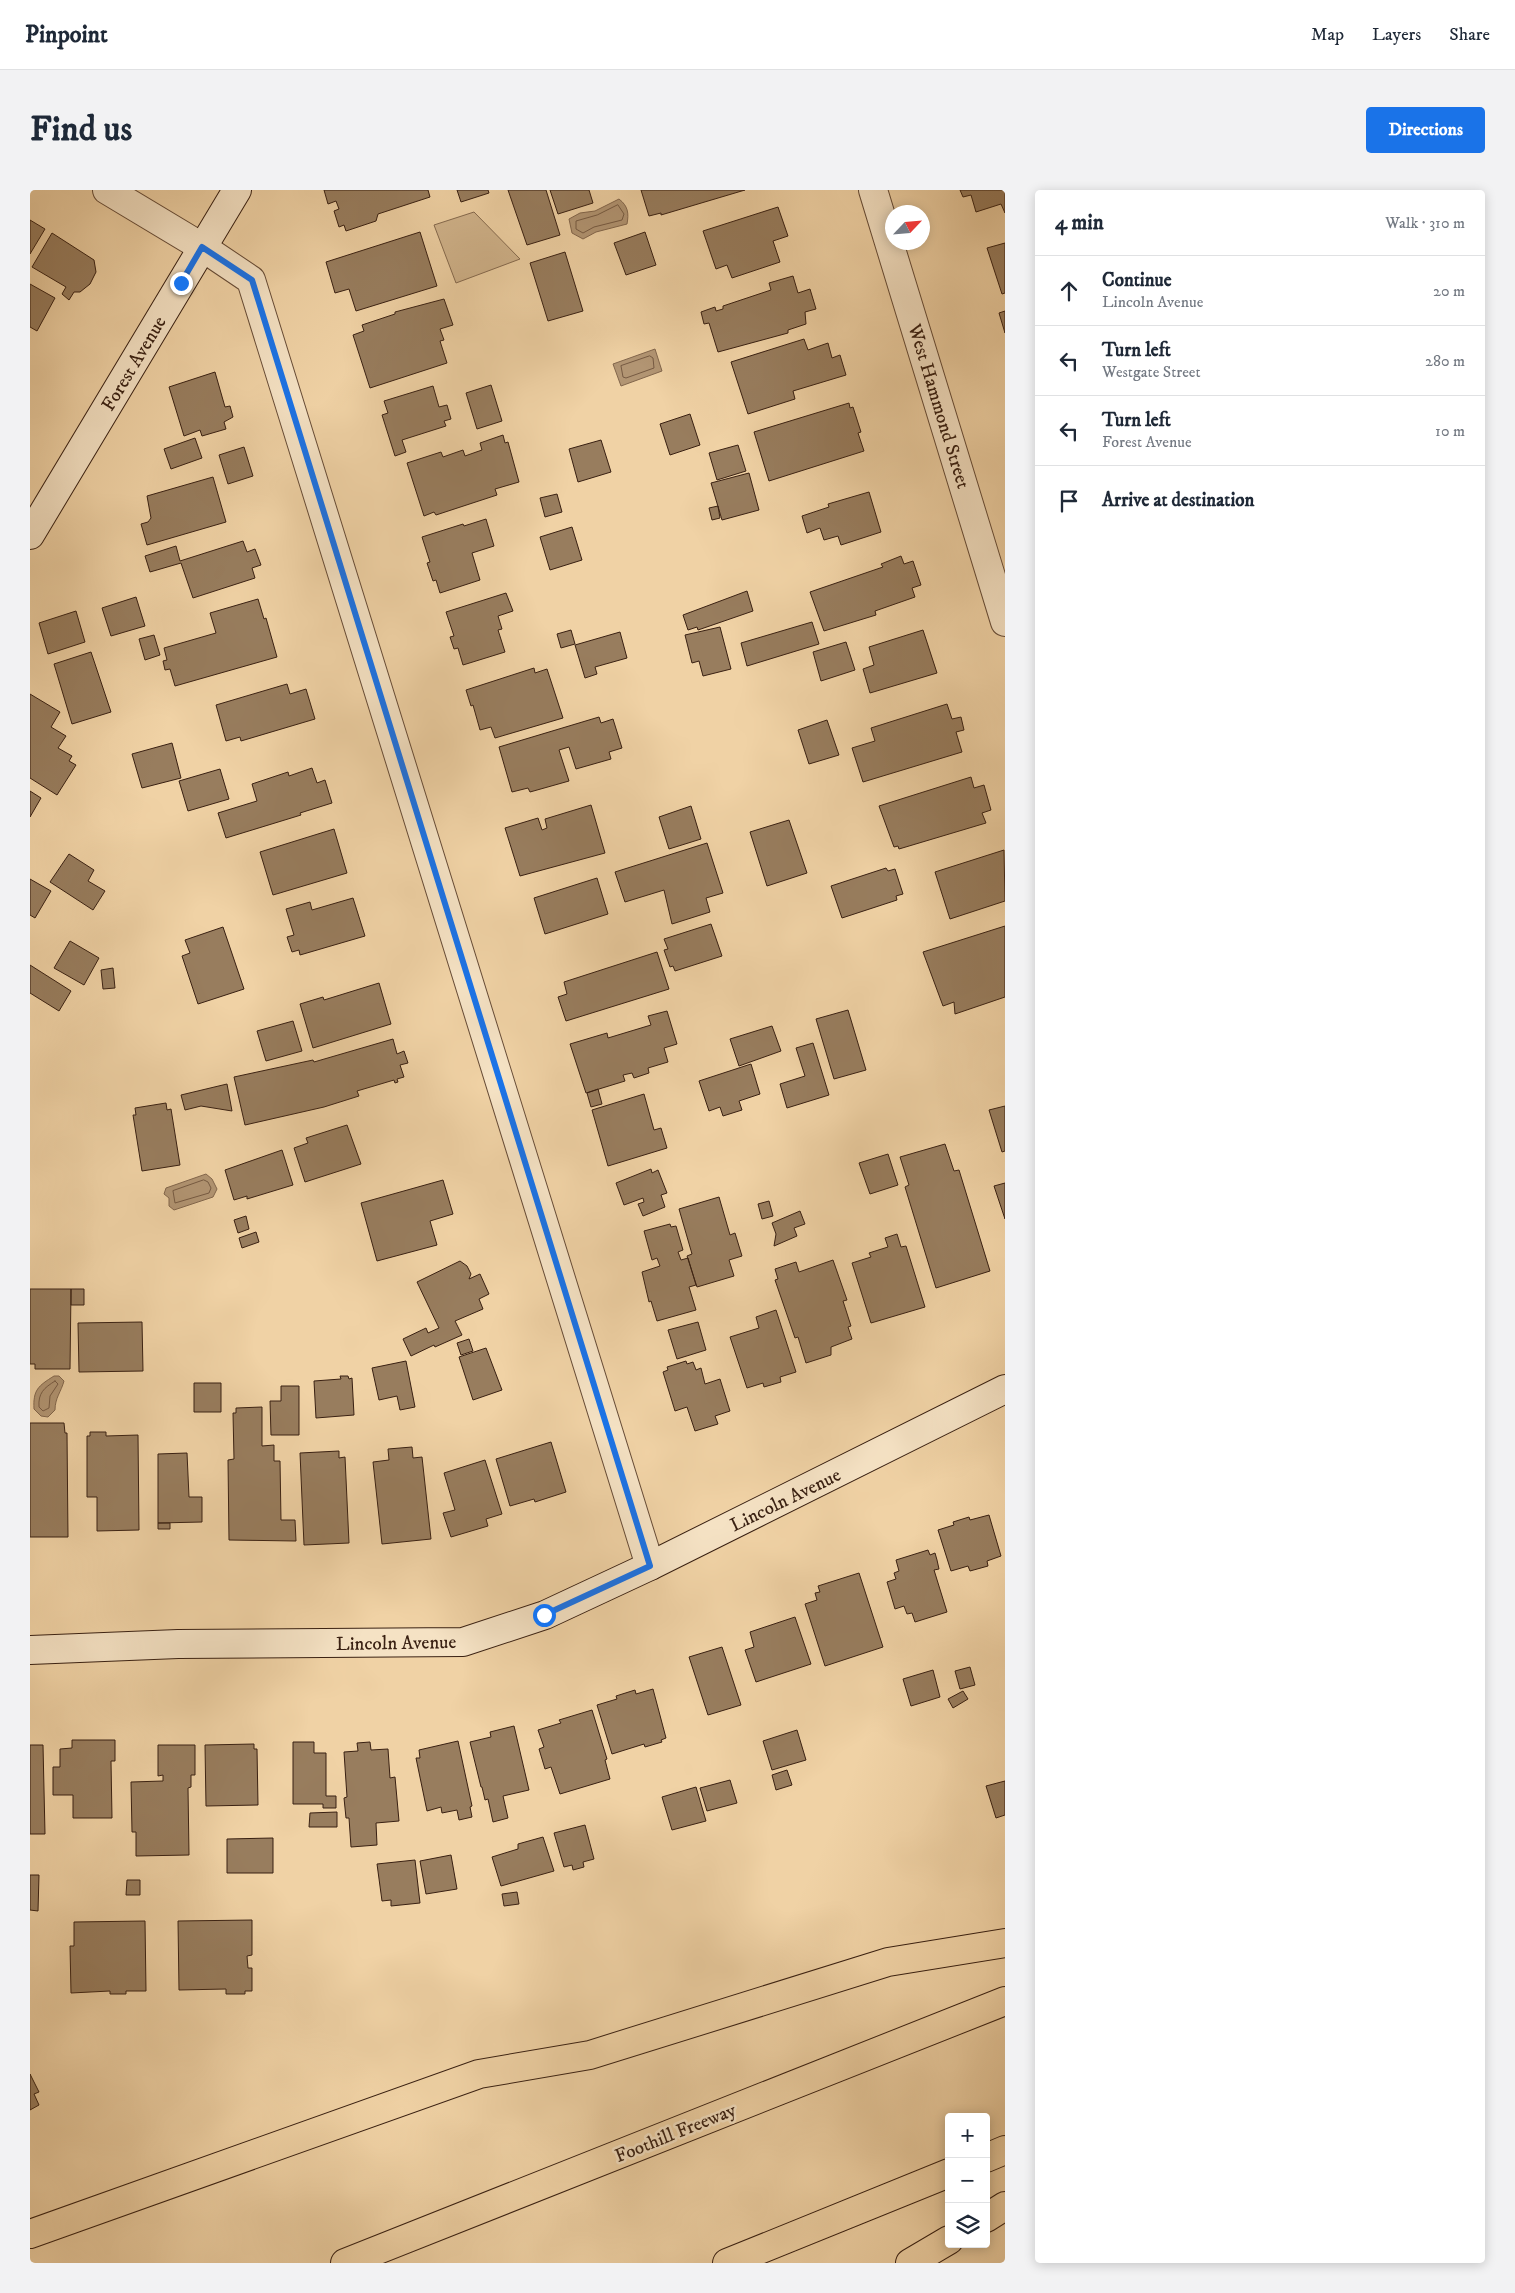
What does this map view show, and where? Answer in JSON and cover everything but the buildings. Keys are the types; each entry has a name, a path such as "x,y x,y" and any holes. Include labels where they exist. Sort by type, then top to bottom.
{"highway":[{"path":"30,2234 479,2074 590,2055 888,1962 1005,1943"},
{"name":"Foothill Freeway","path":"345,2263 1005,2000"},
{"path":"990,2156 1005,2150"},
{"path":"727,2263 945,2175"},
{"path":"990,2215 1005,2206"},
{"path":"910,2263 945,2242"}],"street":[{"path":"107,190 202,247 252,280 650,1566"},
{"name":"Forest Avenue","path":"30,535 236,190"},
{"name":"West Hammond Street","path":"873,190 1005,622"},
{"name":"Lincoln Avenue","path":"30,1650 178,1644 463,1642 544,1615 650,1566 1005,1389"}],"shaded area":[{"path":"474,212 520,259 456,283 434,225"}],"water":[{"path":"619,199 627,210 627,224 596,232 583,239 572,233 569,219 580,213 595,211"},
{"path":"655,349 662,371 621,386 613,364"},
{"path":"206,1174 212,1179 217,1189 213,1197 174,1210 169,1206 169,1198 164,1194 166,1188"},
{"path":"54,1376 59,1376 64,1381 57,1398 55,1410 48,1417 41,1416 34,1409 34,1397 40,1386"}],"route":[{"path":"181,283 202,247 252,280 650,1566 544,1615"}]}
